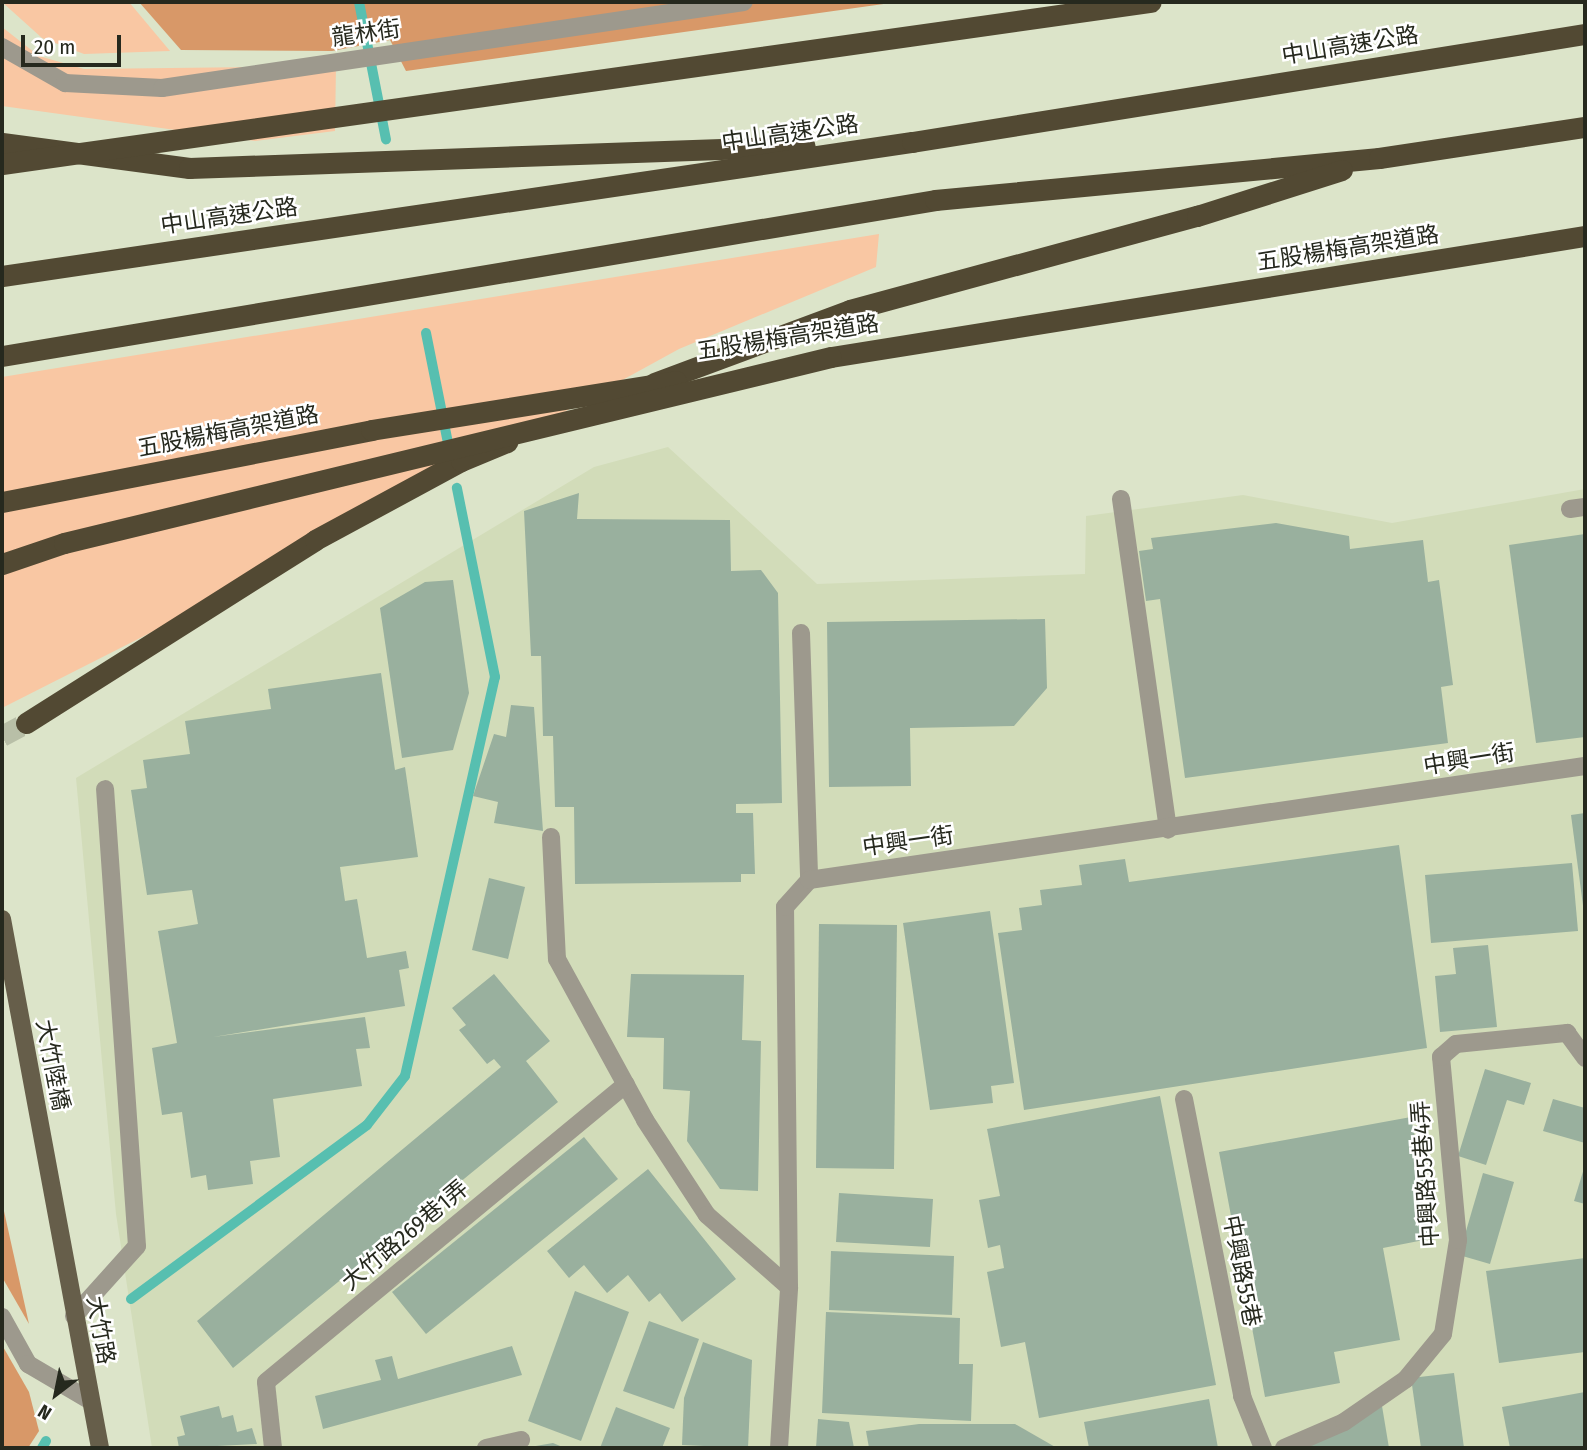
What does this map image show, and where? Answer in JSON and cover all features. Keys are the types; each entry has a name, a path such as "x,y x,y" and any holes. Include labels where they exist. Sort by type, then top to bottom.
{"highway":[{"path":"2,164 1152,2"},
{"name":"中山高速公路","path":"2,276 912,142 1585,34"},
{"path":"2,356 935,200 1379,158 1585,127"},
{"path":"2,143 189,168 912,142"},
{"path":"26,723 315,540 461,461 707,361 850,310 1197,216 1379,158"},
{"name":"五股楊梅高架道路","path":"2,502 371,430 1585,236"},
{"path":"2,564 64,543 831,357"}],"main road":[{"name":"大竹陸橋","path":"2,919 57,1219"},
{"name":"大竹路","path":"57,1219 89,1401 100,1448"}],"street":[{"name":"龍林街","path":"2,47 65,83 162,88 744,2"},
{"path":"1121,499 1168,830"},
{"path":"779,1448 789,1287 785,907 809,880 801,633"},
{"name":"中興一街","path":"809,880 1168,830 1585,766"},
{"path":"74,1316 138,1245 105,789"},
{"path":"551,837 557,959 626,1084 707,1215 789,1287"},
{"name":"中興路55巷4弄","path":"1284,1448 1344,1422 1406,1379 1443,1334 1458,1240 1441,1057 1456,1044 1567,1033 1585,1058"},
{"name":"大竹路269巷1弄","path":"273,1448 266,1382 626,1084"},
{"name":"中興路55巷","path":"1184,1099 1242,1396 1263,1448"},
{"path":"2,1317 28,1364 89,1401"},
{"path":"486,1448 521,1440"}],"shaded area":[{"path":"2,2 129,2 170,51 84,54 42,38"},
{"path":"139,2 898,2 406,71 390,40 332,51 181,50"},
{"path":"2,27 39,56 84,69 336,66 335,131 255,141 2,106"},
{"path":"879,234 876,267 679,349 298,558 2,708 2,377"},
{"path":"668,447 817,584 1085,574 1086,516 1243,495 1392,523 1585,489 1585,1448 152,1448 116,1214 76,778 594,467"},
{"path":"2,1202 29,1324 2,1277"},
{"path":"2,1345 29,1392 39,1431 28,1448 2,1448"}],"building":[{"path":"579,493 577,519 730,520 731,571 761,570 778,593 782,803 736,804 736,813 753,813 755,874 741,874 741,882 575,884 574,807 555,807 553,736 543,736 541,656 531,656 524,511"},
{"path":"1276,523 1349,536 1350,549 1423,540 1428,582 1439,580 1453,685 1441,687 1448,743 1185,778 1160,599 1146,601 1139,551 1153,549 1151,538"},
{"path":"1585,534 1585,737 1536,743 1509,545"},
{"path":"453,580 469,693 453,750 402,758 380,608 425,582"},
{"path":"1045,619 1047,688 1014,726 910,728 911,786 829,787 827,622"},
{"path":"381,673 395,770 405,767 418,857 340,867 345,901 357,899 367,958 406,951 409,968 399,970 405,1006 213,1037 365,1017 370,1048 356,1049 362,1086 273,1099 280,1157 250,1161 253,1184 208,1190 206,1175 191,1178 182,1112 162,1115 152,1048 177,1043 158,931 198,924 192,890 147,895 131,790 147,788 143,760 190,754 185,721 271,709 268,689"},
{"path":"511,705 534,707 543,831 494,823 498,802 473,796 494,734 506,737"},
{"path":"1585,813 1585,913 1584,913 1571,815"},
{"path":"1399,845 1427,1048 1024,1110 998,933 1022,930 1019,908 1042,905 1040,890 1082,885 1079,865 1125,859 1129,882"},
{"path":"1572,863 1578,931 1431,943 1425,875"},
{"path":"489,878 525,887 508,959 472,950"},
{"path":"990,911 1014,1083 991,1086 993,1103 930,1110 903,923"},
{"path":"819,924 897,925 894,1169 816,1168"},
{"path":"1488,945 1497,1027 1440,1032 1435,976 1456,974 1453,948"},
{"path":"494,974 550,1041 526,1061 558,1102 233,1368 197,1321 501,1067 494,1059 487,1064 459,1030 466,1025 452,1008"},
{"path":"631,974 744,975 742,1040 761,1041 758,1191 720,1189 687,1141 690,1091 663,1089 664,1038 627,1037"},
{"path":"1485,1069 1531,1083 1524,1105 1507,1100 1486,1165 1458,1156"},
{"path":"1160,1096 1216,1385 1039,1418 1025,1342 1001,1347 987,1272 1004,1268 1000,1245 988,1248 979,1200 1000,1196 987,1129"},
{"path":"1553,1099 1585,1108 1585,1143 1543,1131"},
{"path":"1411,1117 1434,1238 1383,1248 1400,1340 1334,1352 1340,1383 1265,1397 1219,1152"},
{"path":"584,1137 618,1179 426,1334 392,1292"},
{"path":"1585,1165 1585,1204 1574,1201"},
{"path":"648,1169 736,1279 682,1322 660,1293 649,1302 628,1275 607,1293 584,1265 569,1278 547,1251"},
{"path":"1483,1173 1514,1182 1490,1264 1459,1255"},
{"path":"839,1193 933,1199 930,1247 836,1242"},
{"path":"831,1251 954,1256 952,1315 829,1310"},
{"path":"1585,1258 1585,1352 1499,1363 1486,1271"},
{"path":"575,1291 629,1312 581,1441 528,1421"},
{"path":"826,1312 960,1318 959,1364 973,1364 971,1421 822,1413"},
{"path":"649,1321 699,1339 674,1409 623,1391"},
{"path":"703,1342 752,1360 748,1448 682,1445 684,1398"},
{"path":"512,1346 522,1375 323,1429 315,1396 381,1380 375,1360 392,1356 398,1379"},
{"path":"1454,1373 1464,1448 1421,1448 1411,1378"},
{"path":"1585,1392 1585,1448 1510,1448 1502,1407"},
{"path":"1209,1399 1218,1448 1089,1448 1084,1422"},
{"path":"219,1406 222,1418 233,1415 237,1432 252,1428 257,1444 179,1448 177,1437 185,1435 180,1416"},
{"path":"1382,1406 1389,1448 1307,1448 1350,1422"},
{"path":"616,1407 670,1428 662,1448 600,1448"},
{"path":"818,1419 849,1422 854,1448 816,1448"},
{"path":"919,1424 1015,1424 1057,1448 869,1448 866,1431"},
{"path":"553,1443 565,1448 530,1447"}],"waterway":[{"path":"359,2 386,139"},
{"path":"426,333 448,443"},
{"path":"131,1299 367,1125 405,1076 495,677 457,488"},
{"path":"42,1448 46,1441"}],"tunnel":[{"path":"2,736 26,723"}]}
